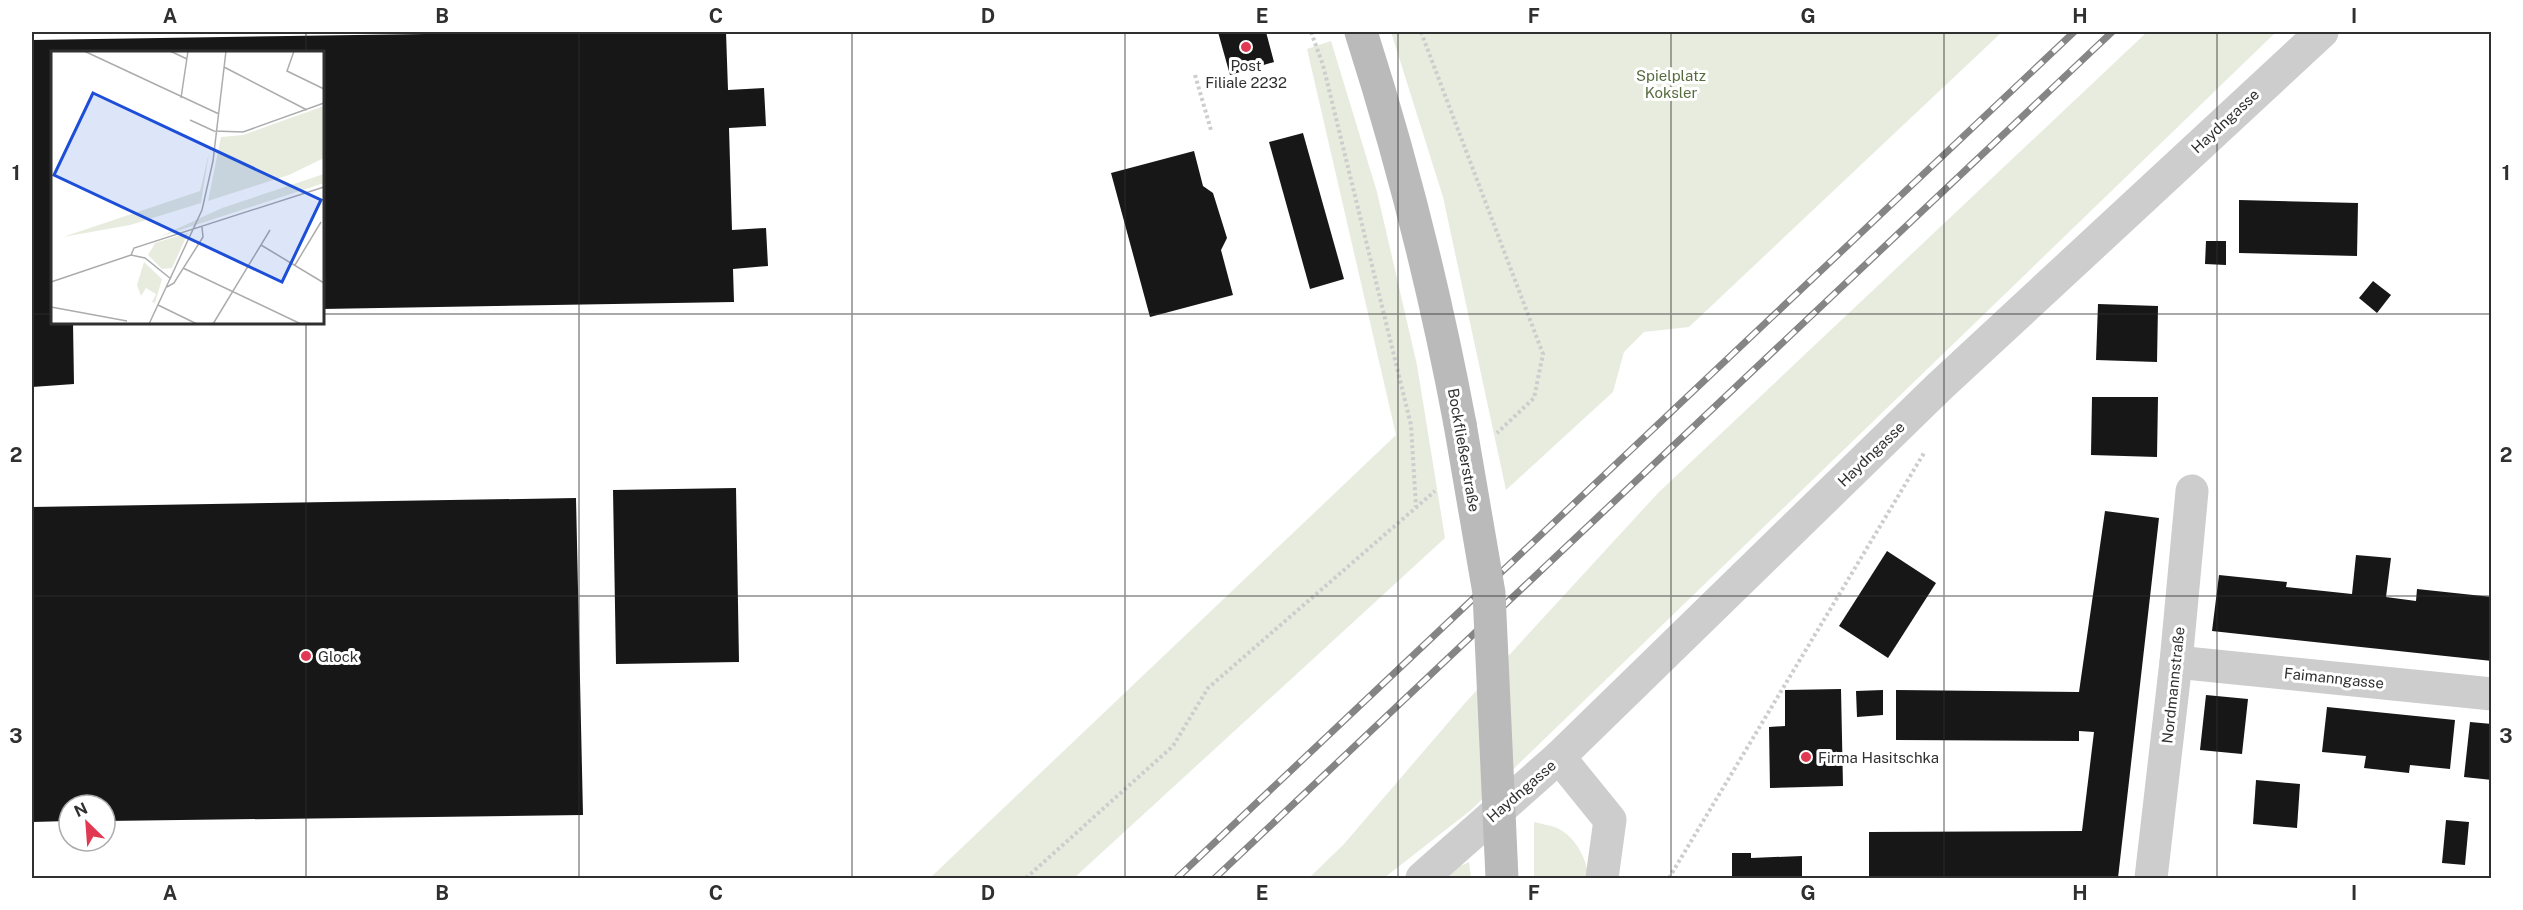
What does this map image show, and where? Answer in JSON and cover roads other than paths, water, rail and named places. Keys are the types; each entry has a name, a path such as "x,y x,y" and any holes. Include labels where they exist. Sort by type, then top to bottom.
{"main road":[{"name":"Bockfließerstraße","path":"1361,32 1406,186 1447,357 1489,593 1502,878"}],"street":[{"name":"Haydngasse","path":"1422,879 1559,757 1939,387 2322,32"},
{"name":"Nordmannstraße","path":"2151,879 2176,662 2192,490"},
{"name":"Faimanngasse","path":"2176,662 2492,694"},
{"path":"1559,757 1610,820 1602,879"}],"railway":[{"path":"1177,878 2074,32"},
{"path":"1215,878 2112,32"}],"place":[{"name":"Post Filiale 2232","path":"1246,47"},
{"name":"Glock","path":"306,656"},
{"name":"Firma Hasitschka","path":"1806,757"}],"park label":[{"name":"Spielplatz Koksler","path":"1671,84"}]}
